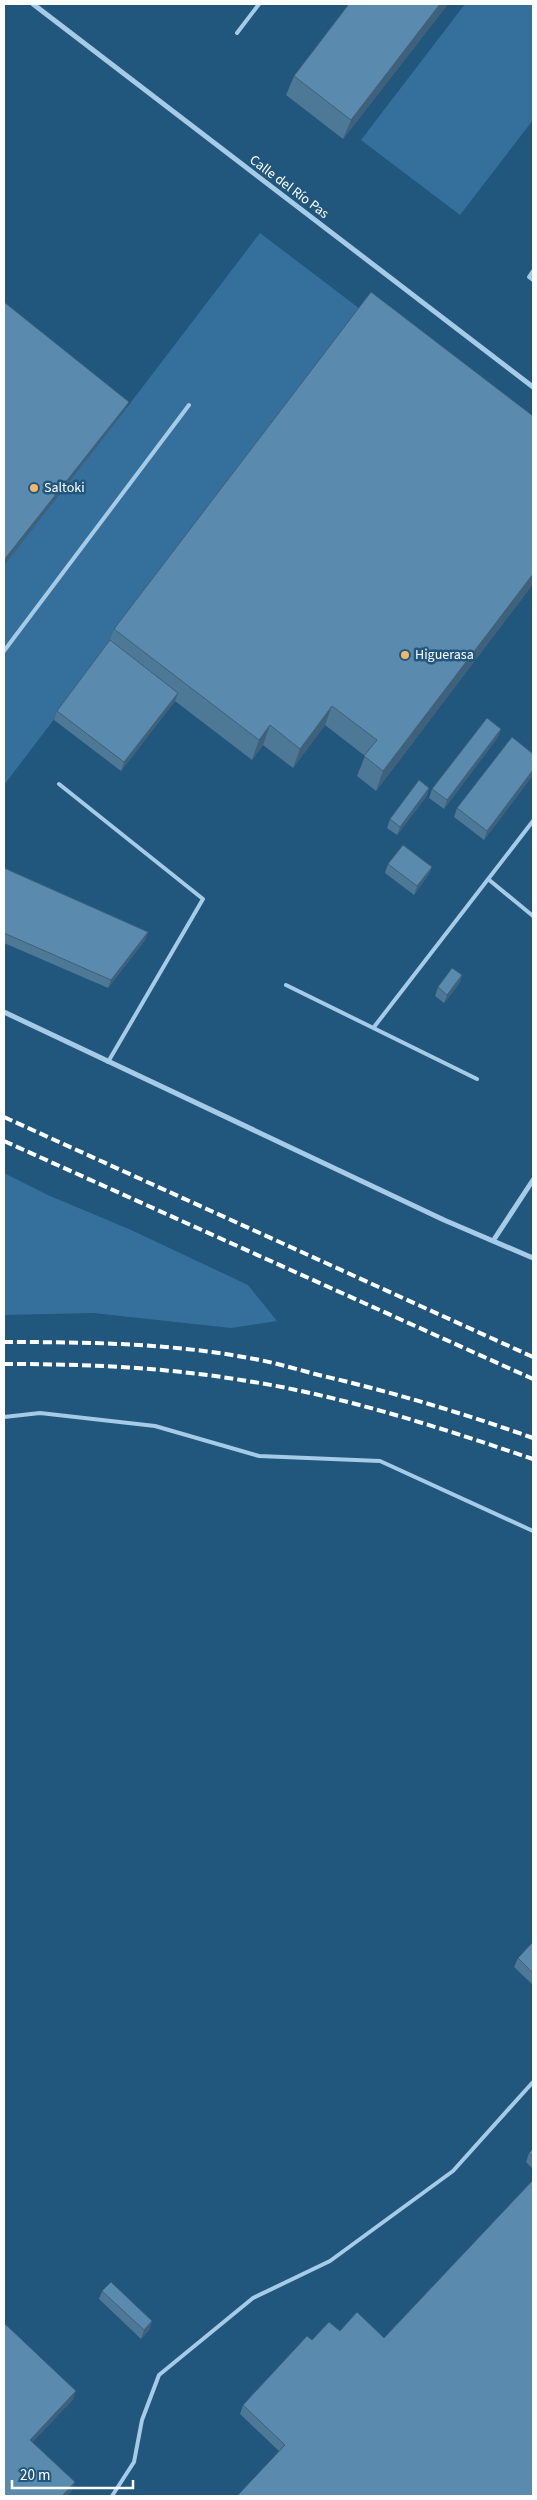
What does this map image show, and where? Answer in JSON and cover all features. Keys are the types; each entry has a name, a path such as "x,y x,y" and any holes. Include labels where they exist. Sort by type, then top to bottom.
{"street":[{"name":"Calle del Río Pas","path":"33,4 533,387"},
{"path":"4,1012 492,1242 533,1258"},
{"path":"492,1242 533,1180"}],"lane":[{"path":"237,32 259,4"},
{"path":"533,271 529,277 533,280"},
{"path":"4,652 188,405"},
{"path":"59,784 203,899 108,1062"},
{"path":"374,1027 533,821"},
{"path":"488,879 533,916"},
{"path":"286,985 477,1079"},
{"path":"4,1417 40,1413 155,1426 259,1456 380,1461 533,1530"},
{"path":"112,2496 134,2462 142,2420 159,2375 253,2298 330,2261 453,2171 533,2082"}],"shaded area":[{"path":"465,4 533,4 533,120 460,215 361,140"},
{"path":"260,233 364,312 4,785 4,565"},
{"path":"4,1173 50,1196 129,1229 248,1285 277,1321 231,1328 93,1313 4,1315"}],"building":[{"path":"349,4 440,4 351,120 294,76"},
{"path":"371,292 533,416 533,574 383,771 364,756 377,740 332,706 300,749 270,725 259,740 114,629"},
{"name":"Saltoki","path":"4,302 129,402 4,560"},
{"path":"110,640 178,693 124,762 57,711"},
{"path":"487,718 501,729 447,800 432,789"},
{"path":"512,737 533,754 533,770 487,831 457,808"},
{"path":"419,780 429,788 400,827 390,819"},
{"path":"403,845 432,867 417,886 388,864"},
{"path":"4,868 148,932 111,980 4,933"},
{"path":"452,968 462,975 447,995 438,987"},
{"path":"533,1942 533,1973 518,1958"},
{"path":"533,2149 533,2157 529,2153"},
{"path":"533,2180 533,2496 237,2496 285,2445 243,2405 307,2336 312,2340 329,2322 340,2331 357,2312 384,2338"},
{"path":"111,2282 152,2321 144,2330 102,2291"},
{"path":"4,2323 76,2391 30,2440 75,2482 62,2496 4,2496"}],"railway":[{"path":"4,1117 533,1357"},
{"path":"4,1141 533,1379"},
{"path":"4,1342 158,1346 249,1358 400,1396 533,1438"},
{"path":"4,1364 152,1369 278,1386 389,1413 533,1459"}],"place":[{"name":"Saltoki","path":"34,488"},
{"name":"Higuerasa","path":"405,655"}]}
